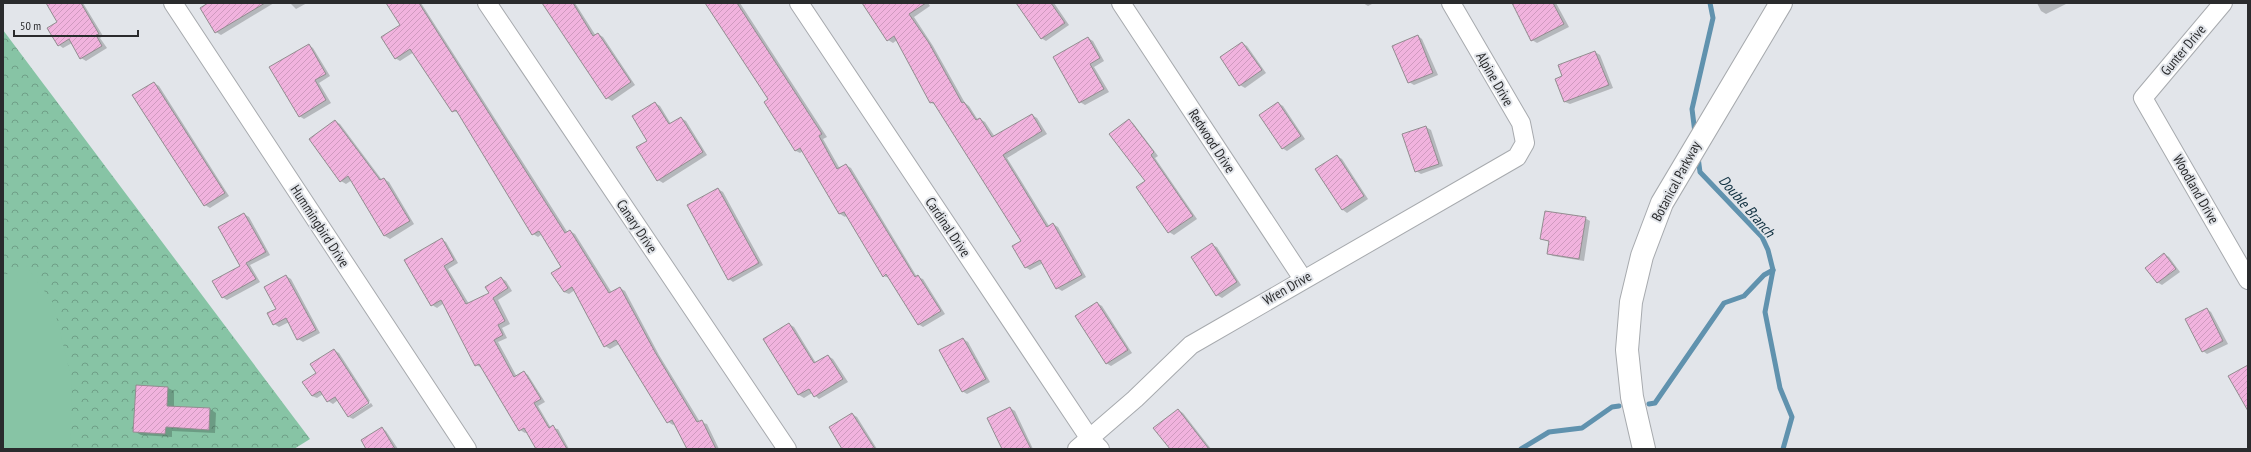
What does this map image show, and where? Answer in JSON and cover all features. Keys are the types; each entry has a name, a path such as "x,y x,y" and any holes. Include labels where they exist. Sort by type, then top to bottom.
{"street":[{"name":"Hummingbird Drive","path":"173,3 467,449"},
{"name":"Canary Drive","path":"487,3 787,449"},
{"name":"Cardinal Drive","path":"799,3 1089,446"},
{"name":"Redwood Drive","path":"1121,3 1303,279"},
{"name":"Alpine Drive","path":"1451,3 1521,123 1525,143 1517,157"},
{"name":"Botanical Parkway","path":"1644,449 1628,369 1628,331 1631,302 1648,237 1662,203 1709,121 1781,3"},
{"name":"Gunter Drive","path":"2143,98 2223,3"},
{"name":"Woodland Drive","path":"2143,98 2248,280"},
{"name":"Wren Drive","path":"1089,446 1191,345 1303,279 1517,157"}],"green space":[{"path":"3,30 310,439 294,449 3,449"},
{"path":"24,263 53,303 72,381 70,449 3,449 3,277"}],"building":[{"path":"46,3 81,3 99,34 96,35 102,46 80,59 69,39 58,46 47,28 57,22"},
{"path":"208,3 265,3 215,33 200,8"},
{"path":"386,3 419,3 565,233 570,230 609,293 620,287 655,352 697,422 702,420 716,449 687,449 672,420 667,423 616,340 604,347 572,287 564,292 551,273 561,267 539,231 532,235 456,110 452,112 410,49 395,59 381,37 400,25"},
{"path":"542,3 573,3 593,36 598,33 631,82 606,99"},
{"path":"705,3 737,3 822,134 819,136 837,169 846,164 915,277 918,275 941,311 918,325 886,274 883,277 844,212 839,214 800,148 795,151 764,102 768,99"},
{"path":"862,3 926,3 909,14 929,43 962,103 964,102 976,120 980,118 992,137 1032,114 1042,131 1003,155 1047,227 1053,223 1082,275 1056,289 1040,260 1025,268 1012,246 1021,241 933,102 930,103 894,36 887,41"},
{"path":"1016,3 1051,3 1065,23 1041,39"},
{"path":"1512,3 1553,3 1564,24 1531,41"},
{"path":"1418,35 1433,73 1408,83 1392,46"},
{"path":"1088,37 1100,58 1090,64 1104,89 1079,103 1053,57"},
{"path":"1242,42 1262,70 1239,86 1220,57"},
{"path":"309,44 326,74 315,80 326,100 299,117 269,67"},
{"path":"1595,51 1609,85 1564,102 1555,79 1562,76 1558,65"},
{"path":"154,82 225,193 204,206 132,95"},
{"path":"655,102 669,124 681,117 703,152 657,181 636,147 647,141 632,116"},
{"path":"1278,102 1301,136 1282,149 1259,115"},
{"path":"1129,119 1154,152 1151,155 1193,216 1168,233 1136,187 1145,181 1109,134"},
{"path":"335,120 380,180 384,178 410,221 384,236 348,176 340,182 309,139"},
{"path":"1426,126 1439,164 1415,172 1402,134"},
{"path":"1337,155 1364,196 1342,210 1315,169"},
{"path":"718,188 759,263 728,280 687,205"},
{"path":"1545,211 1586,217 1579,259 1547,254 1549,241 1540,239"},
{"path":"244,213 266,252 246,263 256,279 222,298 212,281 240,266 218,227"},
{"path":"442,238 454,260 444,266 466,304 489,293 485,287 501,277 508,288 493,298 505,321 498,325 503,335 494,340 514,377 524,371 541,399 534,403 549,428 553,425 567,449 536,449 524,428 519,431 479,364 475,366 441,300 431,306 404,260"},
{"path":"1212,243 1237,282 1216,296 1191,257"},
{"path":"2164,253 2176,269 2157,283 2145,268"},
{"path":"286,275 316,330 297,340 286,318 273,325 267,313 276,309 264,287"},
{"path":"1097,302 1128,350 1106,364 1075,316"},
{"path":"2207,308 2223,341 2202,352 2185,319"},
{"path":"789,323 814,363 828,355 843,379 814,397 809,389 798,395 763,339"},
{"path":"963,338 986,379 962,392 939,350"},
{"path":"334,349 369,403 348,417 335,397 327,402 320,391 312,396 302,382 316,373 310,364"},
{"path":"2248,365 2248,411 2228,376"},
{"path":"136,385 168,387 167,406 210,408 209,430 166,427 165,434 133,432"},
{"path":"1010,407 1031,449 1002,449 987,418"},
{"path":"1178,409 1209,449 1170,449 1153,428"},
{"path":"852,413 875,449 842,449 829,427"},
{"path":"382,427 395,449 366,449 361,440"}],"waterway":[{"name":"Double Branch","path":"1695,133 1692,109 1713,18 1710,3"},
{"name":"Double Branch","path":"1698,157 1700,172 1762,237 1768,250 1773,270 1765,312 1780,388 1792,417 1783,449"},
{"path":"1649,404 1655,403 1724,303 1744,296 1764,275 1773,270"},
{"path":"1521,449 1549,432 1582,428 1612,407 1619,406"}]}
